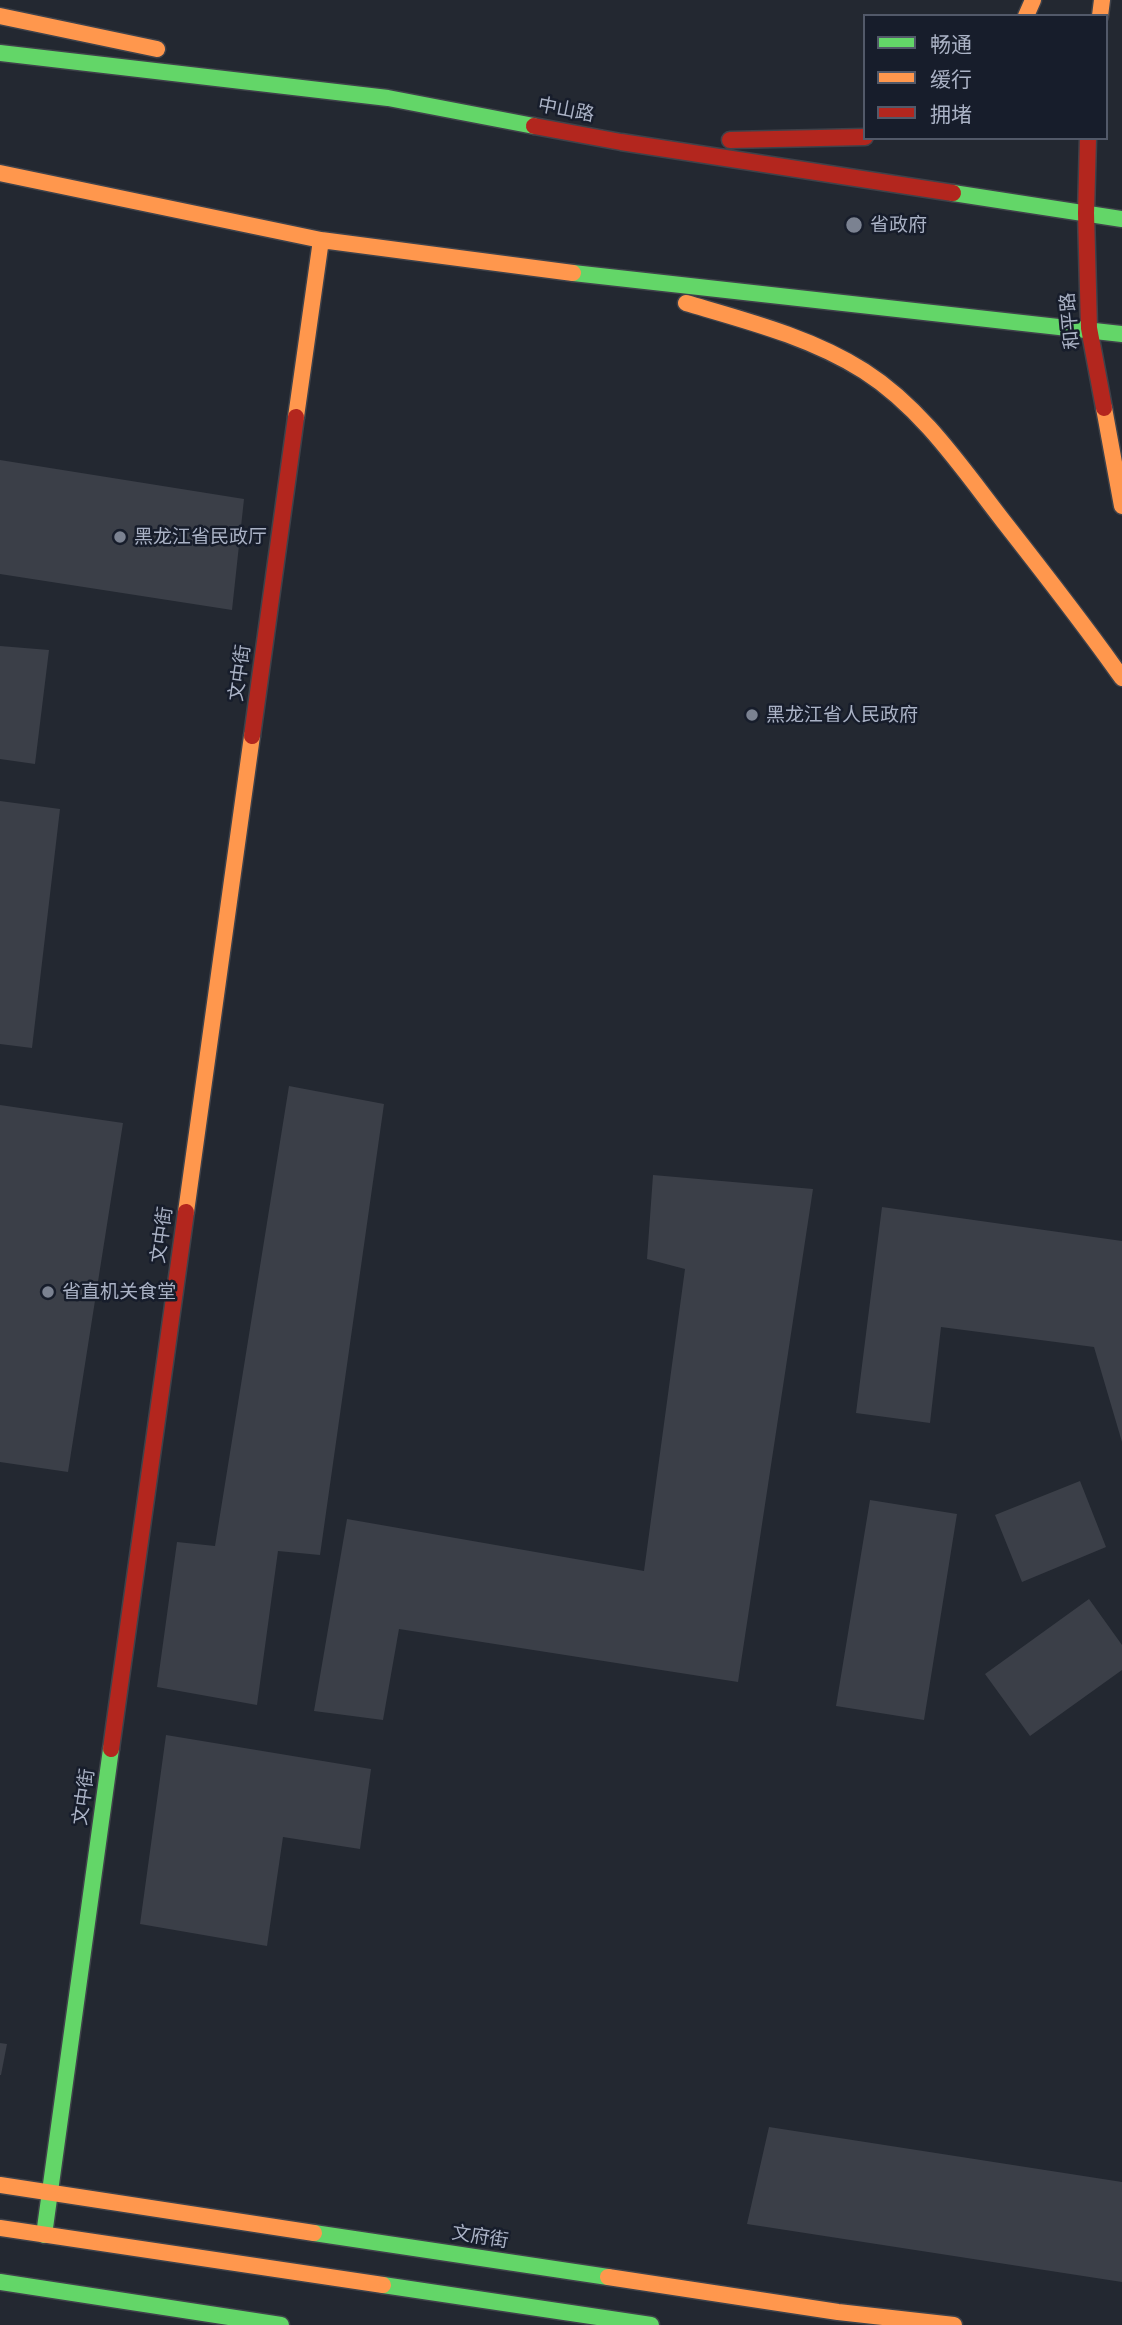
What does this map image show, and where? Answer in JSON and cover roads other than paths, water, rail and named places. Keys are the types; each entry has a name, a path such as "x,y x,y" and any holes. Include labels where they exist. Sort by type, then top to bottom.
{"main road":[{"path":"0,16 174,52"},
{"name":"中山路","path":"0,53 388,98 621,142 1122,219"},
{"path":"228,64 388,98"},
{"path":"621,142 863,137"},
{"name":"和平路","path":"1088,140 1086,213 1089,328 1122,506"},
{"path":"0,173 321,240"},
{"path":"0,189 321,240 604,277 1089,328 1122,334"},
{"name":"文中街","path":"44,2235 321,240"},
{"path":"604,277 782,333 831,352 885,384 910,407 941,443 1081,621 1122,678"},
{"name":"文府街","path":"0,2185 838,2312 954,2325"},
{"path":"0,2228 652,2325"},
{"path":"0,2282 281,2325"}],"place":[{"name":"省政府","path":"854,225"},
{"name":"黑龙江省民政厅","path":"120,537"},
{"name":"黑龙江省人民政府","path":"752,715"},
{"name":"省直机关食堂","path":"48,1292"}]}
